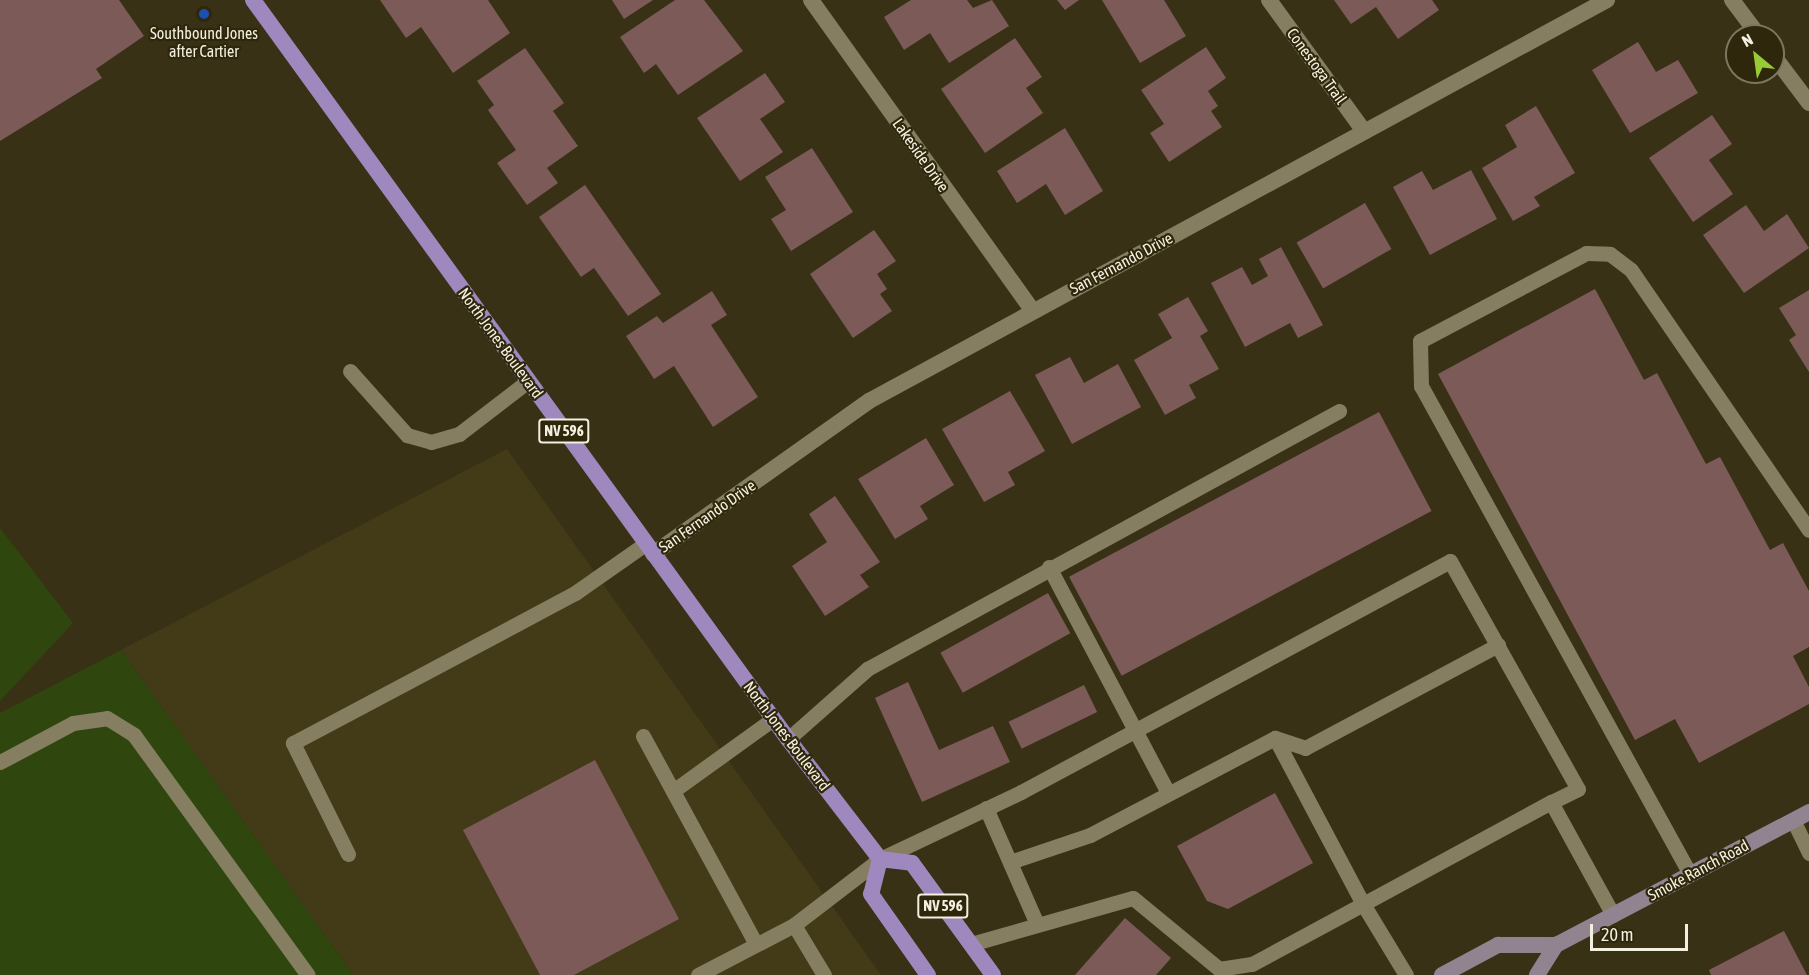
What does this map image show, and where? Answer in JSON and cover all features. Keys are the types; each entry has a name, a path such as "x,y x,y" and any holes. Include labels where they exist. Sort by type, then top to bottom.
{"main road":[{"name":"North Jones Boulevard","path":"253,0 773,719 880,859"},
{"name":"Smoke Ranch Road","path":"1442,975 1498,945 1556,945 1809,812"},
{"name":"NV 596","path":"928,975 871,894 880,859 912,862 993,975"},
{"name":"Smoke Ranch Road","path":"1537,975 1556,945"}],"street":[{"name":"Lakeside Drive","path":"811,0 1032,310"},
{"name":"Conestoga Trail","path":"1269,0 1364,131"},
{"name":"San Fernando Drive","path":"649,549 869,401 1032,310 1607,0"},
{"path":"1732,0 1750,24"},
{"path":"1785,71 1809,103"}],"lane":[{"path":"1690,874 1421,386 1420,341 1586,253 1610,254 1631,270 1809,530"},
{"path":"350,371 407,435 431,442 459,434 528,381"},
{"path":"788,739 867,669 1049,567 1339,411"},
{"path":"348,854 293,743 575,593 649,549"},
{"path":"698,975 794,925 880,859 1134,732 1450,561 1578,789 1363,904 1255,970 1219,969 1133,898 971,944"},
{"path":"1049,567 1168,793"},
{"path":"1010,862 1090,835 1275,738 1305,748 1498,645"},
{"path":"0,762 73,723 106,718 134,735 308,975"},
{"path":"673,791 773,719"},
{"path":"643,736 756,944"},
{"path":"1275,738 1363,904 1406,975"},
{"path":"1551,802 1613,915"},
{"path":"986,808 1037,924"},
{"path":"1793,820 1809,853"},
{"path":"794,925 824,975"}],"shaded area":[{"path":"507,449 881,975 353,975 121,650"}],"green space":[{"path":"0,528 73,623 0,701"},
{"path":"121,650 353,975 0,975 0,713"}],"building":[{"path":"0,0 119,0 144,36 96,69 102,78 0,141"},
{"path":"380,0 488,0 510,33 453,73 421,27 406,38"},
{"path":"612,0 653,0 624,19"},
{"path":"675,0 704,0 743,51 678,95 656,64 644,73 620,37"},
{"path":"911,0 967,0 973,8 992,0 1009,26 949,63 930,33 904,50 884,17"},
{"path":"1057,0 1079,0 1065,10"},
{"path":"1102,0 1164,0 1186,36 1140,63"},
{"path":"1334,0 1432,0 1439,10 1398,39 1376,7 1351,24"},
{"path":"1015,38 1042,77 1026,88 1043,113 985,153 941,89"},
{"path":"1638,42 1656,72 1678,60 1698,93 1630,133 1592,70"},
{"path":"1206,47 1226,78 1208,91 1218,106 1211,111 1222,127 1169,162 1150,133 1164,124 1141,90"},
{"path":"525,48 564,103 553,111 578,146 547,168 558,183 527,205 497,163 516,150 488,110 494,105 477,81"},
{"path":"765,73 785,102 760,119 783,152 740,181 697,118"},
{"path":"1536,106 1575,173 1534,197 1540,206 1513,221 1482,168 1517,147 1505,125"},
{"path":"1712,115 1732,144 1709,160 1733,194 1693,222 1649,158"},
{"path":"1065,128 1103,191 1065,215 1046,184 1017,203 997,171"},
{"path":"812,148 853,212 791,251 771,219 786,210 765,177"},
{"path":"1471,170 1497,219 1430,255 1393,187 1422,171 1433,190"},
{"path":"585,185 661,294 628,316 594,268 581,277 539,217"},
{"path":"1365,203 1392,249 1323,288 1297,242"},
{"path":"1746,205 1764,231 1787,214 1809,248 1744,293 1703,235"},
{"path":"874,230 896,261 877,274 887,289 880,294 892,311 853,338 810,274"},
{"path":"1281,247 1323,325 1298,338 1290,323 1245,347 1211,283 1242,267 1252,285 1268,276 1259,259"},
{"path":"1595,289 1644,380 1657,373 1706,464 1720,457 1770,550 1783,543 1809,591 1809,647 1793,656 1809,687 1809,704 1699,763 1675,719 1635,740 1438,374"},
{"path":"1809,290 1809,372 1789,340 1796,335 1779,308"},
{"path":"712,291 727,315 711,325 758,397 713,427 674,366 654,379 626,336 657,316 663,323"},
{"path":"1188,297 1208,331 1200,336 1219,369 1189,385 1196,398 1165,415 1134,360 1172,338 1158,314"},
{"path":"1070,357 1084,383 1118,364 1141,407 1072,444 1035,375"},
{"path":"1010,391 1045,451 1008,472 1015,485 984,502 942,429"},
{"path":"1379,412 1432,511 1122,676 1069,577"},
{"path":"926,438 954,485 920,506 928,519 895,539 858,479"},
{"path":"835,496 880,562 860,575 869,587 825,616 792,566 827,542 809,514"},
{"path":"1048,593 1070,633 963,693 940,653"},
{"path":"908,682 939,750 993,726 1010,762 922,802 875,698"},
{"path":"1084,685 1097,712 1022,749 1009,722"},
{"path":"595,760 679,919 574,975 540,975 463,830"},
{"path":"1275,793 1313,863 1228,909 1207,901 1177,846"},
{"path":"1125,918 1171,958 1156,975 1075,975"},
{"path":"1784,931 1807,975 1711,975 1709,970"}],"place":[{"name":"Southbound Jones after Cartier","path":"204,14"}]}
